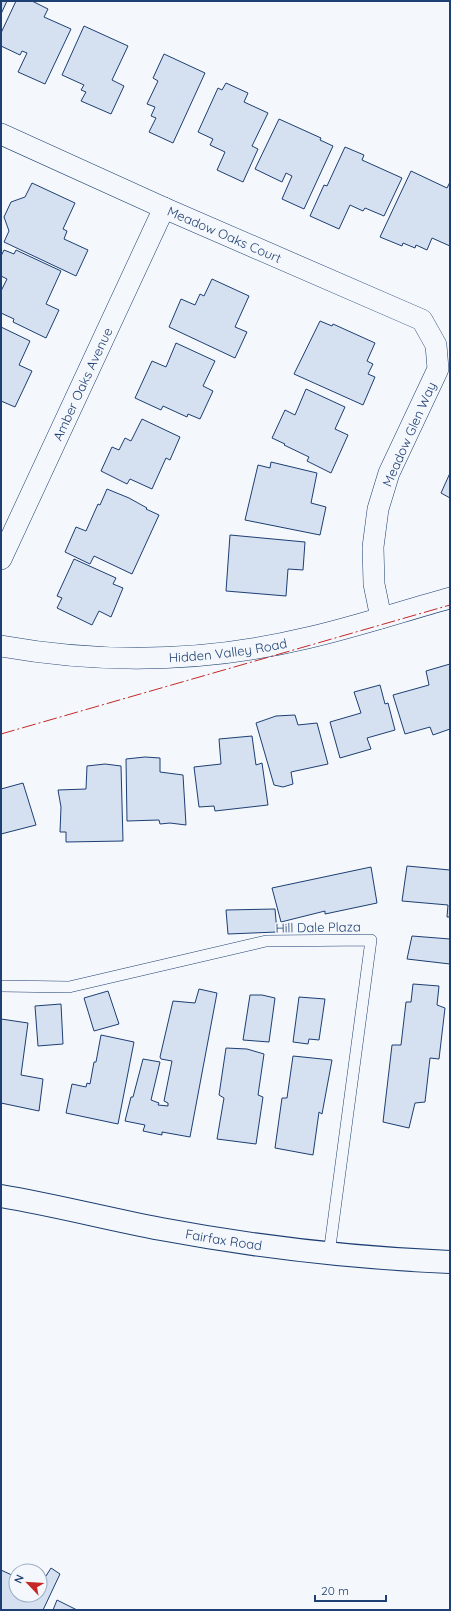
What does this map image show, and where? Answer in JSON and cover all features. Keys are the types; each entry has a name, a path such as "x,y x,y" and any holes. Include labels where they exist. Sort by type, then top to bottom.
{"main road":[{"name":"Fairfax Road","path":"1,1196 162,1229 246,1244 329,1254 450,1262"}],"street":[{"name":"Meadow Oaks Court","path":"1,134 164,208 422,320 436,345"},
{"name":"Amber Oaks Avenue","path":"1,559 164,208"},
{"name":"Meadow Glen Way","path":"381,618 374,584 373,547 378,509 389,473 438,369 436,345"},
{"name":"Hidden Valley Road","path":"1,646 36,652 103,658 176,657 242,650 300,640 450,598"}],"lane":[{"name":"Hill Dale Plaza","path":"1,986 68,987 266,941 371,940 329,1254"}],"building":[{"path":"1,1 7,1 1,14"},
{"path":"16,1 32,1 48,9 44,17 71,29 45,84 18,72 27,53 22,51 20,55 1,46 1,33"},
{"path":"84,26 128,46 112,80 124,86 111,114 81,101 86,92 81,90 84,85 62,75"},
{"path":"164,54 205,73 173,143 149,132 156,118 151,116 155,107 147,104 158,81 153,78"},
{"path":"226,83 248,93 244,102 268,113 252,146 258,149 243,182 217,170 225,152 210,145 213,139 198,132 218,88 222,90"},
{"path":"279,119 321,138 320,140 333,146 304,209 282,199 292,176 286,173 282,182 255,169"},
{"path":"345,147 364,155 362,160 402,178 384,216 365,208 363,211 350,205 339,229 310,216 324,185 327,186"},
{"path":"411,171 447,188 450,182 450,246 432,238 427,250 416,245 415,248 403,243 402,246 380,237"},
{"path":"32,183 75,203 63,229 67,231 64,239 88,250 76,276 4,242 9,231 4,217 11,202 25,197"},
{"path":"4,250 14,254 16,250 61,271 46,304 59,310 46,338 13,322 14,319 1,313 1,291 7,279 1,276 1,256"},
{"path":"212,279 249,296 235,327 247,332 235,358 169,327 181,299 195,305 200,294 204,296"},
{"path":"320,321 332,326 333,324 375,343 367,361 373,364 368,374 375,377 363,405 294,374"},
{"path":"1,327 30,341 19,365 32,371 15,407 1,401"},
{"path":"176,343 215,361 203,386 213,391 200,419 188,414 187,417 163,406 161,410 135,398 152,361 166,367"},
{"path":"306,389 345,407 335,429 348,435 331,473 307,461 309,457 272,438 285,410 295,415"},
{"path":"142,419 180,437 170,460 166,458 152,489 130,479 127,484 101,471 112,447 119,450 125,438 131,441"},
{"path":"271,462 317,473 311,503 326,507 320,535 245,520 258,465 270,468"},
{"path":"450,473 450,498 441,493"},
{"path":"107,489 129,498 159,515 132,574 94,556 90,564 65,552 76,527 86,531 98,504 100,505"},
{"path":"230,535 305,542 303,570 288,569 286,596 226,591"},
{"path":"74,559 116,578 113,584 123,588 111,617 99,611 92,625 57,608 62,598 57,596"},
{"path":"450,664 450,729 433,735 430,727 405,734 393,695 429,685 426,671"},
{"path":"380,685 385,704 388,703 395,730 367,738 371,749 340,758 330,722 361,713 354,692"},
{"path":"295,715 298,725 317,723 328,764 291,772 293,784 283,787 274,785 256,723 276,716"},
{"path":"252,736 256,765 262,763 268,805 215,811 214,806 199,807 194,767 221,764 219,739"},
{"path":"145,757 160,758 160,772 183,775 186,825 170,823 160,824 159,820 127,821 126,759"},
{"path":"105,764 121,766 123,841 66,842 66,832 60,832 61,807 58,790 86,789 87,766"},
{"path":"23,783 36,825 1,834 1,789"},
{"path":"407,866 450,870 450,917 447,917 448,905 402,901"},
{"path":"371,867 377,903 325,914 325,911 281,922 272,888"},
{"path":"275,909 277,932 228,934 226,910"},
{"path":"412,936 450,939 450,964 407,959"},
{"path":"413,984 439,986 437,1005 445,1008 439,1059 430,1058 425,1102 415,1103 409,1128 383,1122 392,1045 401,1045 406,1002 411,1002"},
{"path":"199,989 217,993 190,1137 162,1132 162,1135 143,1131 145,1125 125,1121 143,1059 160,1062 151,1100 159,1103 158,1105 168,1106 168,1103 164,1101 172,1061 161,1059 160,1057 173,1001 195,1003"},
{"path":"108,991 119,1024 94,1031 84,998"},
{"path":"250,995 262,995 275,998 269,1042 243,1040"},
{"path":"299,997 325,999 319,1040 309,1039 308,1044 293,1042"},
{"path":"61,1004 63,1044 38,1046 35,1006"},
{"path":"1,1019 28,1023 21,1075 43,1079 39,1111 1,1103"},
{"path":"101,1035 134,1042 118,1124 66,1113 72,1084 86,1087 87,1083 90,1084"},
{"path":"226,1048 247,1049 264,1054 258,1095 263,1097 256,1144 217,1139 224,1098 219,1095"},
{"path":"293,1056 332,1060 322,1114 319,1112 313,1155 275,1148 282,1098 287,1098"},
{"path":"51,1568 60,1574 48,1599 48,1573"},
{"path":"1,1570 8,1573 8,1603 46,1603 43,1610 1,1610"},
{"path":"57,1600 77,1610 53,1610"}],"power":[{"path":"1,734 450,605"}]}
